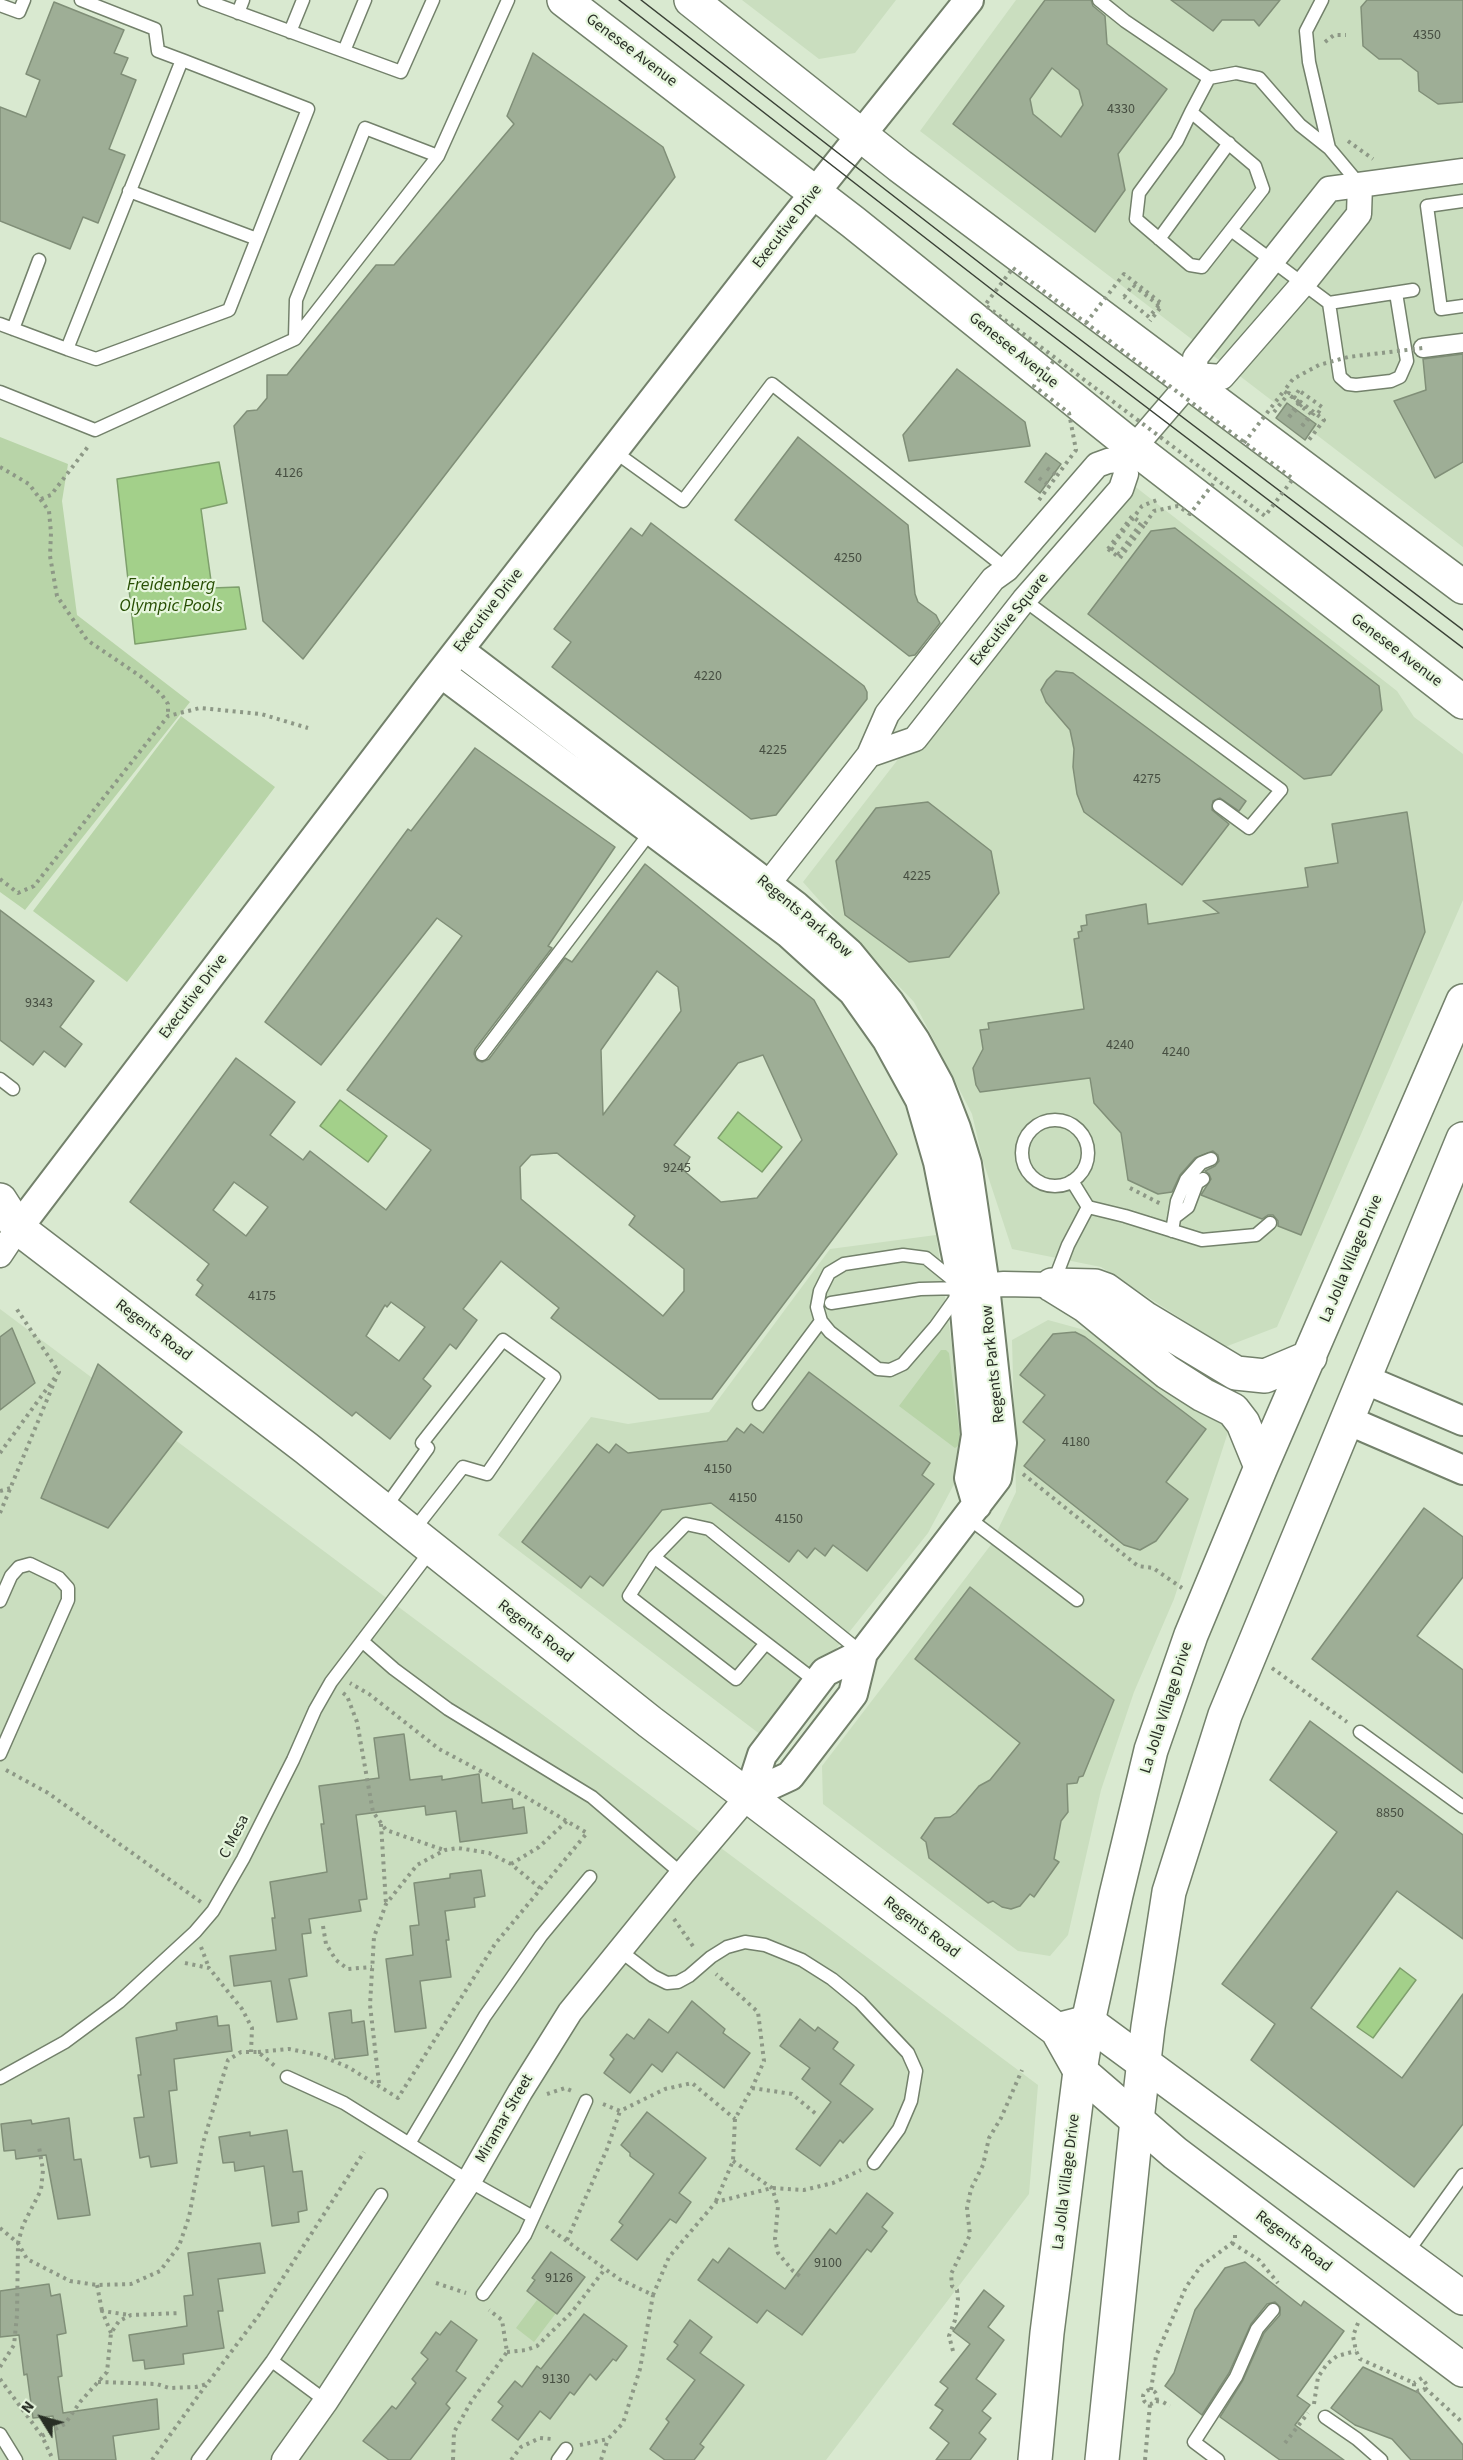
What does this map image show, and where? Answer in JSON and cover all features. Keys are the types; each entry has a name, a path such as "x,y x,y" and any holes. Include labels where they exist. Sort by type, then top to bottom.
{"main road":[{"name":"Genesee Avenue","path":"564,0 814,193 1129,453 1463,702"},
{"path":"691,0 861,135 1193,379 1463,587"},
{"name":"La Jolla Village Drive","path":"1035,2460 1047,2333 1088,2022 1151,1750 1191,1635 1261,1467 1463,1002"},
{"path":"1102,2460 1137,2120 1169,1892 1225,1715 1463,1139"},
{"name":"Regents Road","path":"0,1200 9,1226 384,1509 650,1722 1057,2030 1080,2071 1175,2154 1463,2370"},
{"path":"1052,1285 1095,1286 1106,1290 1146,1319 1236,1373 1265,1376 1310,1357"},
{"path":"1052,1285 1086,1306 1167,1372 1203,1395 1233,1410 1243,1423 1261,1467"},
{"path":"1057,2030 1088,2022 1463,2298"}],"street":[{"name":"Executive Drive","path":"9,1226 615,452 814,193 969,0"},
{"path":"1129,453 1193,379 1195,358 1329,189 1463,171"},
{"path":"1193,379 1222,377 1303,284 1359,214 1360,185"},
{"path":"1423,348 1463,343"},
{"name":"Executive Square","path":"760,895 869,755 887,714 1000,574 1097,465 1129,453 1121,489 1024,600 915,739 869,755"},
{"path":"1000,574 1024,600"},
{"name":"Regents Park Row","path":"459,650 760,895"},
{"name":"Regents Park Row","path":"441,673 652,829 760,895 822,928 849,953 862,986 915,1040 939,1084 967,1164 974,1287 976,1435 969,1478 972,1511"},
{"path":"913,680 944,703"},
{"path":"0,1255 9,1226"},
{"path":"974,1287 1052,1285"},
{"path":"1364,1379 1463,1421"},
{"path":"1347,1420 1463,1470"},
{"path":"749,1796 790,1776 853,1694 863,1653 972,1511"},
{"path":"749,1796 762,1755 825,1672 863,1653"},
{"name":"Miramar Street","path":"284,2460 326,2401 469,2181 520,2092 570,2012 619,1950 749,1796"}],"lane":[{"path":"0,5 19,12 24,0"},
{"path":"0,324 96,359 229,310 308,109 158,51 155,29 81,0"},
{"path":"204,0 401,72 433,0"},
{"path":"238,13 243,0"},
{"path":"290,32 303,0"},
{"path":"344,51 365,0"},
{"path":"0,392 95,430 295,339 438,156 508,0"},
{"path":"1099,0 1125,21 1209,78 1236,73 1259,78 1300,125 1329,148 1360,185"},
{"path":"1322,0 1306,31 1310,62 1329,148"},
{"path":"67,349 182,60"},
{"path":"1191,112 1255,166 1263,189 1202,267 1190,265 1136,219 1139,194 1177,141 1191,112 1209,78"},
{"path":"295,339 296,300 365,128 438,156"},
{"path":"1159,238 1228,143"},
{"path":"129,191 257,239"},
{"path":"1463,201 1427,206 1441,309 1463,306"},
{"path":"1231,230 1329,303 1413,290"},
{"path":"13,329 39,260"},
{"path":"1329,303 1340,377 1348,384 1356,385 1392,381 1400,377 1407,361 1396,293"},
{"path":"615,452 683,501 772,384 1000,574"},
{"path":"1024,600 1281,790 1249,828 1219,806"},
{"path":"482,1054 652,829"},
{"path":"0,1079 13,1089"},
{"path":"1054,1120 1068,1122 1078,1128 1085,1139 1088,1150 1087,1162 1072,1181 1062,1185 1046,1185 1030,1174 1024,1164 1022,1152 1024,1141 1030,1131 1043,1122 1054,1120"},
{"path":"1172,1232 1177,1201 1186,1180 1201,1162 1210,1159"},
{"path":"1175,1217 1188,1207 1197,1183 1203,1179"},
{"path":"1072,1181 1088,1207 1202,1240 1256,1235 1270,1223"},
{"path":"1052,1285 1068,1245 1088,1207"},
{"path":"903,1255 926,1258 974,1287 903,1364 890,1370 878,1369 830,1332 821,1321 817,1307 820,1291 829,1274 844,1264 903,1255"},
{"path":"831,1303 920,1289 974,1287"},
{"path":"759,1404 821,1321"},
{"name":"C Mesa","path":"0,2078 65,2043 119,2002 167,1959 213,1911 243,1859 293,1760 315,1710 362,1641 463,1467 487,1474 554,1377 503,1340 422,1443 428,1448 384,1509"},
{"path":"972,1511 1077,1600"},
{"path":"766,1643 736,1679 629,1596 654,1557 686,1524 709,1529 863,1653"},
{"path":"654,1557 818,1683"},
{"path":"0,1601 11,1576 20,1566 30,1564 59,1578 68,1588 68,1600 0,1754"},
{"path":"362,1641 394,1669 448,1709 592,1797 682,1874"},
{"path":"1360,1732 1463,1808"},
{"path":"410,2142 484,2016 541,1936 590,1877"},
{"path":"619,1950 653,1976 667,1983 678,1982 689,1976 711,1956 727,1947 745,1942 765,1945 802,1960 860,2002 908,2053 916,2071 911,2102 903,2120 874,2163"},
{"path":"287,2077 344,2103 410,2142 469,2181 533,2217"},
{"path":"477,2295 525,2235 586,2101"},
{"path":"1405,2255 1463,2175"},
{"path":"198,2460 272,2361 381,2195"},
{"path":"1218,2460 1194,2442 1236,2377 1257,2329 1273,2310"},
{"path":"272,2361 326,2401"},
{"path":"1325,2417 1357,2439 1381,2460"},
{"path":"0,2434 16,2460"},
{"path":"558,2460 566,2449"}],"path":[{"path":"1324,52 1324,44 1328,39 1334,35 1346,35"},
{"path":"1341,135 1372,159 1383,160"},
{"path":"1013,268 1086,323 1293,479 1265,516 985,305 1013,268"},
{"path":"1086,323 1124,274 1161,303 1149,317 1124,297 1133,285 1154,302 1161,307 1146,326"},
{"path":"1289,417 1298,400 1299,390 1322,407 1318,413 1298,400 1284,391 1293,379 1319,364 1348,357 1423,348"},
{"path":"1039,500 1076,450 1069,413 1034,386 1056,358"},
{"path":"1244,442 1283,392 1298,400 1324,420 1303,448"},
{"path":"1268,420 1289,393 1311,411 1302,426 1315,412"},
{"path":"41,498 51,495 80,459 90,444 95,430"},
{"path":"0,467 29,484 49,511 50,556 57,596 87,640 162,694 168,704 168,716"},
{"path":"1047,468 1059,474"},
{"path":"1039,478 1051,485"},
{"path":"1158,499 1142,506 1135,515 1129,524 1111,548 1119,554 1142,523 1132,516 1107,549 1120,558 1154,511 1178,506 1190,514 1216,480"},
{"path":"0,879 18,893 34,886 168,716 200,708 261,714 308,728"},
{"path":"1130,1188 1158,1201 1164,1208"},
{"path":"16,1308 59,1372"},
{"path":"0,1453 59,1372"},
{"path":"0,1513 59,1372"},
{"path":"1020,1471 1138,1566 1153,1568 1182,1588"},
{"path":"0,1491 12,1488"},
{"path":"0,2229 18,2243 27,2259 70,2281 97,2285 131,2284 160,2271 179,2246 189,2217 203,2143 228,2060 241,2052 289,2049 319,2055 348,2067 379,2084 398,2098 495,1944 587,1833 568,1820 440,1749 369,1694 334,1679"},
{"path":"334,1679 347,1696 357,1722 373,1812 386,1830 445,1850"},
{"path":"1295,1684 1360,1732"},
{"path":"0,1767 48,1793 213,1911"},
{"path":"511,1864 539,1847 568,1820"},
{"path":"381,1823 386,1904"},
{"path":"379,2084 370,2005 374,1937 386,1904 417,1865 445,1850 458,1848 489,1853 511,1864 540,1888"},
{"path":"674,1919 695,1949"},
{"path":"323,1926 326,1944 336,1960 348,1968 372,1967"},
{"path":"167,1959 209,1968 242,2009 252,2028 250,2052"},
{"path":"601,2460 608,2439 623,2423 640,2369 653,2295 669,2257 716,2202 733,2161 735,2118 764,2061 758,2012 714,1972"},
{"path":"258,2052 287,2077"},
{"path":"953,2351 949,2336 955,2320 958,2300 957,2290 952,2286 951,2274 970,2235 967,2208 970,2189 983,2165 989,2138 1001,2118 1022,2070"},
{"path":"752,2088 792,2094 816,2114"},
{"path":"567,2240 607,2149 620,2111"},
{"path":"0,2367 14,2345 17,2315 18,2243 23,2225 41,2190 43,2170 39,2147"},
{"path":"152,2460 259,2315 364,2152"},
{"path":"733,2161 772,2188 778,2206 775,2240 778,2253 793,2271 800,2276 802,2274"},
{"path":"716,2202 772,2188 804,2190 814,2188 874,2163"},
{"path":"533,2217 619,2279 653,2295"},
{"path":"1151,2390 1156,2356 1186,2287 1201,2266 1232,2243 1238,2226"},
{"path":"1232,2243 1259,2260 1278,2283"},
{"path":"507,2352 537,2346 572,2312 605,2269"},
{"path":"436,2283 477,2295"},
{"path":"97,2285 102,2311 111,2333"},
{"path":"453,2460 454,2432 471,2402 507,2352 502,2320 486,2308"},
{"path":"102,2311 131,2315 181,2313"},
{"path":"42,2436 65,2424 107,2372 111,2333 119,2321 131,2315"},
{"path":"1360,2320 1353,2336 1356,2351 1364,2361 1414,2383"},
{"path":"1285,2443 1312,2408 1317,2392 1318,2377 1322,2370 1336,2356 1356,2351"},
{"path":"0,2379 42,2436 53,2460"},
{"path":"1414,2383 1418,2379 1424,2379 1427,2385 1425,2388"},
{"path":"98,2382 157,2384 169,2388 196,2387 207,2384"},
{"path":"1414,2383 1418,2391 1425,2388"},
{"path":"1425,2388 1463,2423"},
{"path":"1143,2398 1145,2393 1151,2390"},
{"path":"1151,2390 1157,2394 1156,2401"},
{"path":"1134,2397 1143,2398"},
{"path":"1143,2398 1146,2403 1150,2404"},
{"path":"1150,2404 1156,2401 1170,2406"},
{"path":"1145,2460 1150,2404"},
{"path":"511,2460 521,2447 540,2438 552,2439 566,2449 608,2439"}],"shaded area":[{"path":"742,0 896,0 855,53 819,59"},
{"path":"1016,0 1463,0 1463,547 920,131"},
{"path":"0,437 68,464 62,501 77,615 190,702 25,910 0,892"},
{"path":"1119,474 1397,691 1414,717 1463,754 1463,900 1277,1327 1225,1347 1101,1267 1012,1249 983,1161 972,1114 914,1002 803,882"},
{"path":"181,716 275,787 127,982 33,911"},
{"path":"936,1235 968,1458 928,1533 765,1738 498,1535 591,1417 628,1424 709,1412 830,1249"},
{"path":"0,1309 1038,2085 1029,2194 826,2460 0,2460"},
{"path":"1048,1320 1099,1334 1229,1429 1174,1599 1134,1692 1101,1790 1068,1935 1050,1956 1018,1951 823,1804 822,1766 990,1546 1016,1492 1012,1340"},
{"path":"941,1350 949,1353 961,1444 955,1448 899,1406"},
{"path":"537,2300 556,2313 534,2342 516,2328"}],"water":[{"name":"Freidenberg Olympic Pools","path":"219,462 227,503 201,509 212,588 239,587 246,629 135,644 117,479"},
{"path":"340,1100 387,1136 368,1162 320,1126"},
{"path":"738,1112 782,1147 762,1172 718,1138"},
{"path":"1400,1968 1416,1980 1373,2038 1357,2027"}],"building":[{"path":"1045,0 1091,0 1093,6 1105,16 1107,44 1167,89 1118,154 1125,190 1095,232 953,124","holes":["1052,68 1079,90 1083,105 1061,137 1033,114 1030,99"]},
{"path":"1171,0 1280,0 1259,26 1254,20 1222,20 1213,31"},
{"path":"1367,0 1463,0 1463,102 1438,104 1419,91 1418,72 1401,59 1379,59 1363,46 1361,7"},
{"path":"54,2 124,30 114,53 128,58 121,74 136,80 109,149 125,155 98,223 83,217 70,249 0,221 0,107 26,117 40,80 26,74"},
{"path":"533,53 663,147 675,177 303,659 263,621 234,426 247,411 257,410 267,398 267,375 287,375 376,265 394,265 514,124 507,116"},
{"path":"1463,354 1463,462 1435,478 1394,401 1426,390 1423,359"},
{"path":"957,369 1025,422 1030,446 909,461 903,435"},
{"path":"1287,403 1316,424 1305,440 1276,418"},
{"path":"798,437 908,525 915,594 918,602 936,615 940,623 915,655 909,656 735,520"},
{"path":"1046,453 1061,464 1040,493 1025,482"},
{"path":"651,523 864,686 867,692 867,699 776,815 751,819 552,667 571,642 554,629 631,528 642,536"},
{"path":"1175,528 1379,686 1382,710 1331,775 1304,779 1088,614 1151,531"},
{"path":"1056,671 1073,673 1246,801 1239,811 1220,798 1213,801 1212,810 1229,824 1182,885 1084,812 1077,794 1073,767 1074,749 1070,730 1046,702 1041,690"},
{"path":"475,748 615,847 548,946 552,948 475,1049 474,1054 477,1060 482,1062 489,1059 565,958 572,962 645,864 814,1000 897,1154 712,1399 659,1399 551,1318 559,1308 501,1261 463,1309 477,1320 456,1349 450,1344 423,1379 431,1386 390,1439 356,1412 352,1416 196,1295 203,1285 197,1280 209,1264 130,1202 236,1058 295,1102 270,1135 303,1160 310,1151 386,1210 431,1150 347,1090 462,936 437,918 321,1065 265,1022 408,829 411,831","holes":["657,971 678,987 681,1011 603,1115 601,1050","763,1055 802,1140 757,1198 721,1202 683,1170 690,1157 674,1145 738,1063","557,1153 635,1216 629,1225 684,1269 684,1291 663,1316 521,1199 520,1167 531,1155","234,1182 268,1207 246,1236 213,1210","391,1302 425,1327 399,1361 366,1336 385,1305 387,1307"]},
{"path":"928,802 991,851 999,893 949,957 909,962 845,915 836,861 876,808"},
{"path":"1407,812 1425,932 1301,1235 1278,1226 1278,1221 1273,1215 1262,1219 1201,1195 1211,1179 1205,1171 1219,1161 1218,1155 1213,1151 1195,1158 1180,1175 1172,1192 1158,1194 1128,1180 1121,1133 1094,1103 1090,1078 980,1092 976,1085 973,1068 983,1049 980,1030 989,1029 988,1023 1084,1009 1074,939 1079,938 1078,932 1082,931 1081,926 1087,925 1086,915 1146,904 1148,924 1219,913 1203,901 1308,887 1305,868 1338,863 1332,824"},
{"path":"0,910 94,981 60,1027 82,1044 65,1067 44,1051 33,1065 0,1040"},
{"path":"12,1328 35,1383 0,1410 0,1337"},
{"path":"1075,1332 1085,1337 1206,1429 1166,1482 1188,1499 1156,1541 1140,1550 1124,1545 1024,1466 1045,1440 1023,1422 1045,1395 1020,1375 1053,1334"},
{"path":"98,1364 182,1432 108,1528 41,1498"},
{"path":"809,1372 930,1463 922,1475 934,1484 867,1571 833,1545 825,1556 815,1548 807,1558 798,1550 789,1562 711,1503 662,1510 603,1586 590,1576 581,1588 522,1542 597,1444 609,1453 616,1444 628,1453 727,1441 737,1428 744,1433 751,1424 763,1433"},
{"path":"1424,1508 1463,1537 1463,1577 1417,1636 1463,1670 1463,1773 1312,1659"},
{"path":"970,1587 1114,1700 1083,1776 1079,1777 1077,1783 1067,1784 1068,1812 1061,1821 1054,1859 1059,1862 1034,1897 1030,1894 1020,1906 1011,1909 1002,1907 993,1901 988,1903 929,1858 926,1842 921,1838 935,1818 950,1817 956,1813 979,1786 990,1780 1020,1743 915,1659"},
{"path":"1310,1721 1463,1835 1463,1939 1397,1891 1311,2008 1402,2078 1463,1994 1463,2124 1414,2187 1251,2060 1275,2024 1222,1984 1337,1832 1270,1780"},
{"path":"404,1734 410,1780 442,1776 442,1780 479,1774 482,1803 512,1799 513,1809 524,1807 527,1833 460,1842 456,1811 426,1815 425,1806 356,1815 367,1899 359,1900 361,1911 309,1919 311,1933 302,1934 307,1976 289,1979 297,2019 277,2022 271,1981 234,1986 230,1956 276,1950 272,1918 275,1918 270,1882 327,1872 319,1786 379,1778 374,1738"},
{"path":"481,1870 485,1896 474,1898 475,1907 445,1911 451,1977 420,1981 426,2028 395,2032 386,1959 413,1955 410,1926 419,1925 414,1883 450,1878 450,1874"},
{"path":"692,2001 725,2029 723,2033 750,2053 724,2088 677,2052 662,2072 652,2064 630,2093 604,2073 614,2059 610,2055 627,2034 634,2039 649,2019 668,2033"},
{"path":"351,2010 352,2023 364,2021 368,2055 335,2059 329,2013"},
{"path":"217,2016 218,2026 229,2025 232,2051 174,2059 177,2090 169,2091 177,2163 151,2167 149,2156 140,2158 134,2118 144,2117 136,2038 177,2030 176,2023"},
{"path":"800,2019 815,2031 818,2027 838,2042 833,2049 854,2065 840,2084 873,2109 843,2143 840,2140 820,2166 796,2149 831,2102 802,2079 810,2068 780,2046"},
{"path":"647,2112 706,2158 679,2193 691,2202 676,2223 670,2219 637,2260 611,2240 623,2225 619,2222 654,2174 630,2156 630,2153 621,2145"},
{"path":"69,2118 74,2160 81,2159 90,2215 58,2219 46,2155 16,2159 15,2150 4,2151 1,2124 31,2120 32,2124"},
{"path":"287,2130 293,2172 302,2171 307,2210 298,2212 299,2222 272,2226 264,2166 235,2171 234,2162 223,2163 219,2137 250,2132 250,2136"},
{"path":"867,2193 893,2213 882,2227 887,2231 871,2252 867,2249 802,2335 767,2310 757,2323 698,2280 713,2259 718,2263 729,2248 785,2289 830,2229 836,2234"},
{"path":"260,2243 265,2273 218,2279 223,2311 218,2311 224,2348 183,2354 184,2364 145,2369 144,2360 133,2361 129,2335 187,2326 184,2296 193,2295 188,2253"},
{"path":"551,2252 585,2277 557,2314 527,2291 535,2280 532,2278"},
{"path":"1245,2262 1301,2306 1304,2301 1344,2331 1297,2396 1310,2405 1295,2425 1344,2460 1280,2460 1220,2417 1243,2380 1264,2333 1280,2315 1280,2307 1275,2302 1267,2304 1251,2324 1229,2373 1202,2415 1165,2386 1174,2373 1195,2310 1225,2268"},
{"path":"49,2284 51,2296 60,2294 66,2333 57,2335 62,2376 58,2377 63,2413 157,2399 159,2429 113,2436 116,2460 59,2460 53,2416 33,2418 19,2335 0,2337 0,2291"},
{"path":"984,2290 1004,2306 988,2327 1004,2340 976,2379 996,2394 982,2411 991,2418 979,2433 986,2439 970,2460 936,2460 949,2443 930,2428 943,2410 935,2405 948,2388 940,2382 970,2344 953,2331"},
{"path":"584,2314 627,2346 616,2361 613,2359 596,2380 590,2374 574,2395 570,2392 550,2419 540,2411 518,2440 492,2420 503,2406 498,2402 515,2381 522,2387 537,2366 541,2369"},
{"path":"690,2320 712,2337 700,2353 744,2385 700,2444 704,2447 694,2460 665,2460 650,2449 669,2422 666,2419 695,2380 667,2359 678,2345 674,2342"},
{"path":"451,2321 477,2340 456,2371 466,2378 446,2404 450,2408 410,2460 389,2460 363,2441 392,2406 396,2409 416,2383 412,2379 428,2359 421,2353 436,2332 440,2335"},
{"path":"1363,2367 1419,2393 1463,2445 1463,2460 1411,2460 1392,2439 1355,2425 1331,2408"}],"tram line":[{"path":"619,0 995,292 1463,648"},
{"path":"641,0 1003,281 1463,630"}]}
